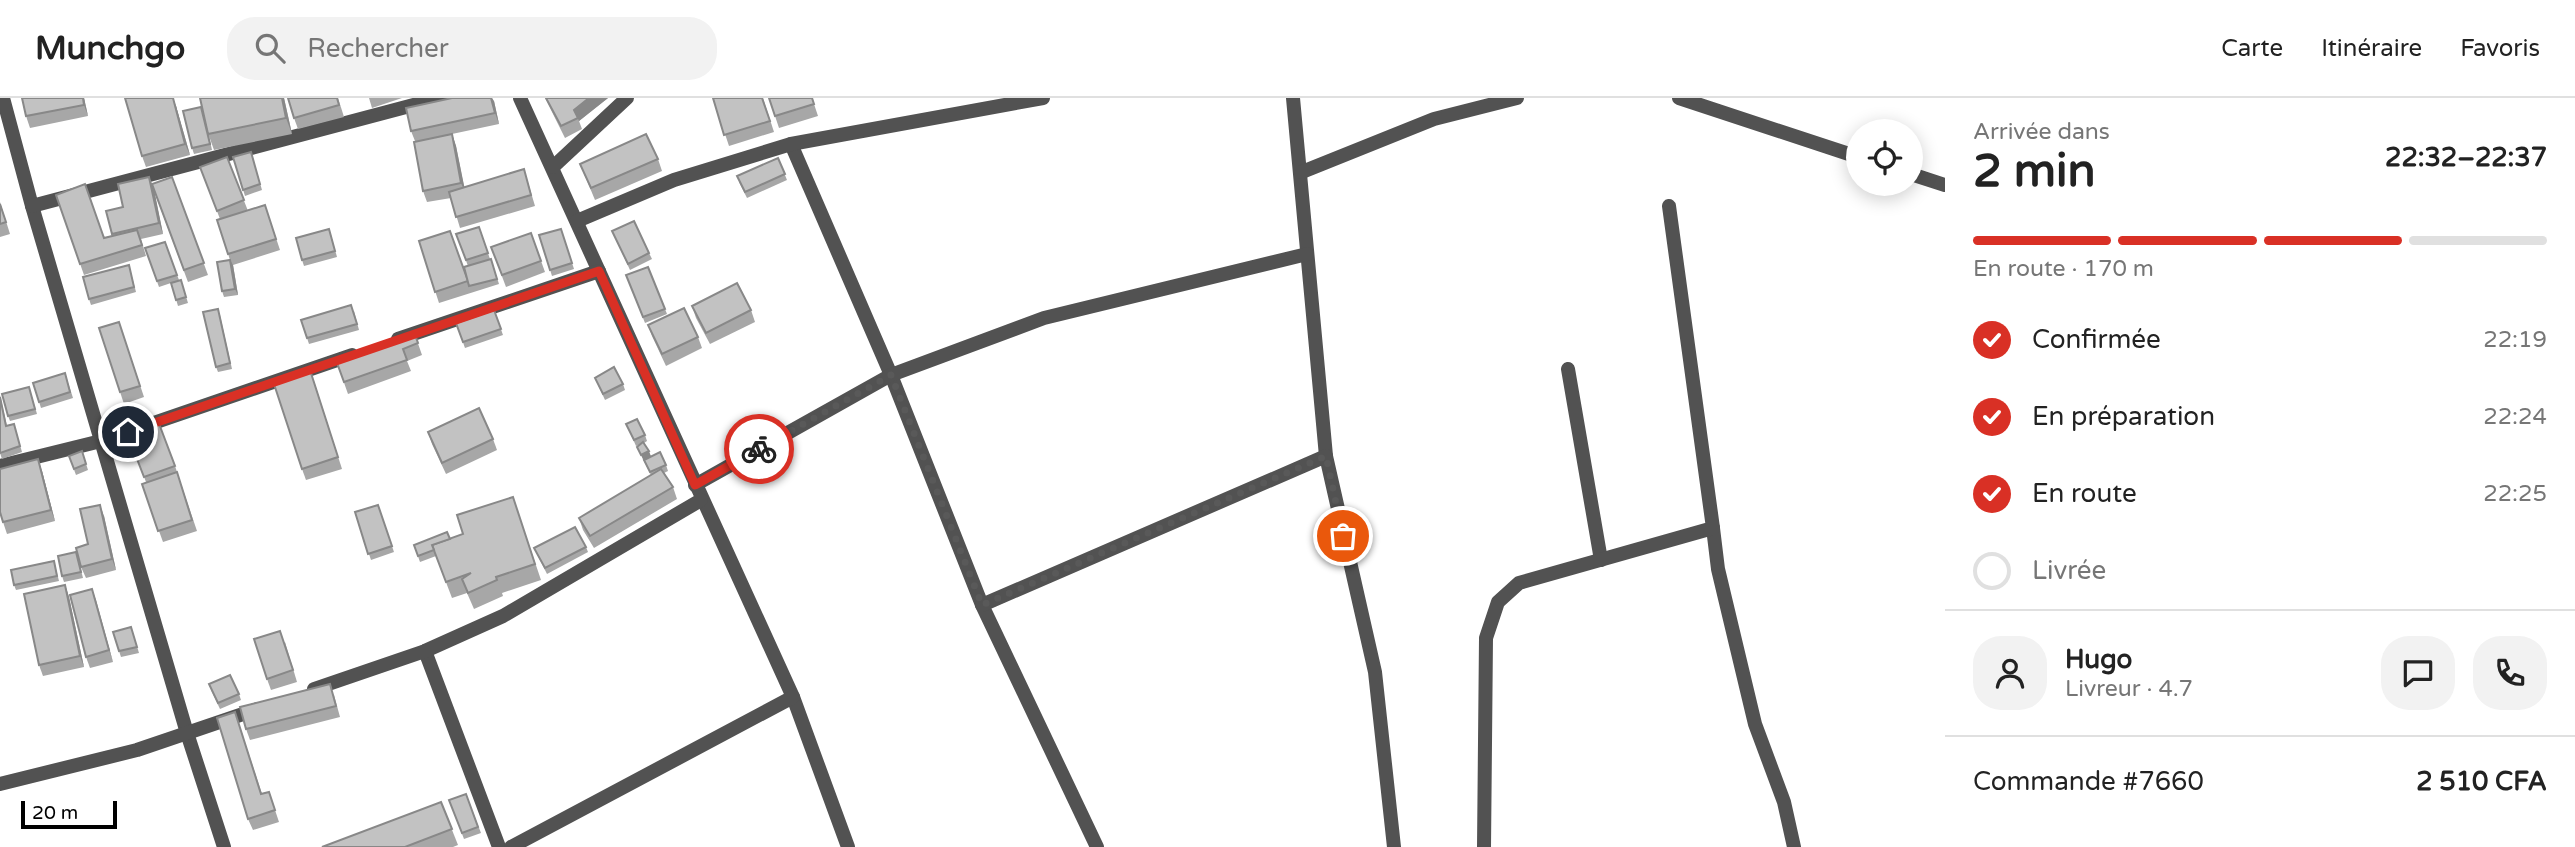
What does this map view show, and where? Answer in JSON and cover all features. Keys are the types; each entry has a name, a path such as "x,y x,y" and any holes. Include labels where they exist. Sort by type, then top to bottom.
{"street":[{"path":"3,98 32,206 187,733 224,847"},
{"path":"32,206 440,98"},
{"path":"520,98 793,696 848,847"},
{"path":"553,167 627,98"},
{"path":"577,221 674,180 791,144 1043,98"},
{"path":"1293,98 1302,172 1326,456 1375,672 1394,847"},
{"path":"1302,172 1434,119 1517,98"},
{"path":"1679,98 1846,153"},
{"path":"791,144 891,375 982,605 1097,847"},
{"path":"1923,178 1945,185"},
{"path":"1669,206 1718,569 1755,724 1784,802 1794,847"},
{"path":"695,485 891,375 1044,318 1307,254"},
{"path":"389,342 599,271"},
{"path":"0,466 101,441 363,351"},
{"path":"1568,369 1601,560"},
{"path":"982,605 1326,456"},
{"path":"300,694 425,651 542,595 701,499"},
{"path":"1484,847 1486,638 1498,602 1519,583 1713,528"},
{"path":"425,651 499,847"},
{"path":"511,847 793,696"},
{"path":"0,784 137,750 275,703"}],"building":[{"path":"22,98 83,98 84,105 26,116"},
{"path":"125,98 173,98 185,144 142,156"},
{"path":"200,98 282,98 286,118 208,134"},
{"path":"288,98 337,98 339,105 294,118"},
{"path":"452,98 491,98 495,113 411,131 406,108"},
{"path":"546,98 589,98 574,110 578,118 561,126"},
{"path":"713,98 762,98 770,121 724,135"},
{"path":"769,98 812,98 814,104 775,116"},
{"path":"201,107 210,144 192,148 183,111"},
{"path":"452,134 461,183 423,191 414,142"},
{"path":"646,134 658,159 591,188 580,164"},
{"path":"251,152 260,184 243,190 233,157"},
{"path":"227,157 244,200 217,211 200,167"},
{"path":"778,158 785,174 745,192 737,176"},
{"path":"524,169 531,195 456,217 449,192"},
{"path":"149,177 159,223 112,234 106,211 123,207 118,184"},
{"path":"172,177 204,263 184,270 152,184"},
{"path":"85,184 104,238 137,230 142,245 80,264 56,195"},
{"path":"0,204 6,222 0,224"},
{"path":"265,205 276,239 228,254 217,220"},
{"path":"634,221 649,253 628,264 612,231"},
{"path":"479,227 488,253 466,260 456,234"},
{"path":"329,229 335,251 302,260 296,238"},
{"path":"561,229 572,263 550,270 539,235"},
{"path":"450,231 468,281 435,292 419,241"},
{"path":"531,233 541,261 502,275 491,247"},
{"path":"165,242 177,275 157,281 145,248"},
{"path":"491,259 497,279 469,286 464,267"},
{"path":"230,260 235,289 222,291 217,262"},
{"path":"129,265 134,287 89,299 83,277"},
{"path":"648,267 665,309 643,317 626,275"},
{"path":"181,280 186,297 176,300 171,283"},
{"path":"737,283 751,310 706,333 692,306"},
{"path":"351,305 357,324 307,338 301,320"},
{"path":"684,308 698,337 662,354 648,325"},
{"path":"218,309 230,363 216,367 203,312"},
{"path":"494,310 501,329 463,342 456,323"},
{"path":"119,322 140,386 120,392 99,328"},
{"path":"414,332 418,343 403,349 407,360 344,382 336,360"},
{"path":"614,367 623,384 603,394 595,378"},
{"path":"310,370 338,457 302,469 273,381"},
{"path":"65,373 70,392 39,402 33,383"},
{"path":"29,387 35,409 8,416 2,394"},
{"path":"0,397 6,426 14,424 20,446 0,453"},
{"path":"479,408 493,439 442,463 428,432"},
{"path":"637,419 645,435 634,440 626,424"},
{"path":"158,421 175,466 144,477 127,433"},
{"path":"643,442 649,451 641,455 637,447"},
{"path":"82,451 86,464 74,469 69,456"},
{"path":"660,452 666,465 650,472 644,460"},
{"path":"38,459 51,510 3,522 0,512 0,469"},
{"path":"661,469 673,487 590,536 579,518"},
{"path":"177,472 192,520 158,531 142,484"},
{"path":"513,497 535,564 496,577 497,580 468,593 462,579 471,573 446,582 432,545 463,534 457,515"},
{"path":"100,505 112,559 81,567 76,548 88,544 80,509"},
{"path":"378,505 392,546 368,554 355,512"},
{"path":"575,527 586,547 545,568 534,548"},
{"path":"447,532 450,539 432,545 434,550 418,556 414,545"},
{"path":"76,552 81,572 62,576 58,556"},
{"path":"54,561 57,576 14,585 11,570"},
{"path":"65,585 80,656 39,665 24,594"},
{"path":"92,589 109,650 86,657 70,595"},
{"path":"131,627 137,647 119,651 113,632"},
{"path":"280,631 293,670 267,679 254,639"},
{"path":"230,675 239,694 218,703 209,684"},
{"path":"330,684 336,706 246,729 240,707"},
{"path":"235,712 261,794 269,792 275,810 248,819 217,718"},
{"path":"466,794 478,827 462,833 449,800"},
{"path":"441,802 452,829 405,847 322,847"}],"way so far":[{"path":"759,449 891,375 982,605 1326,456 1343,536"}],"route":[{"path":"128,432 599,271 695,485 759,449"}]}
